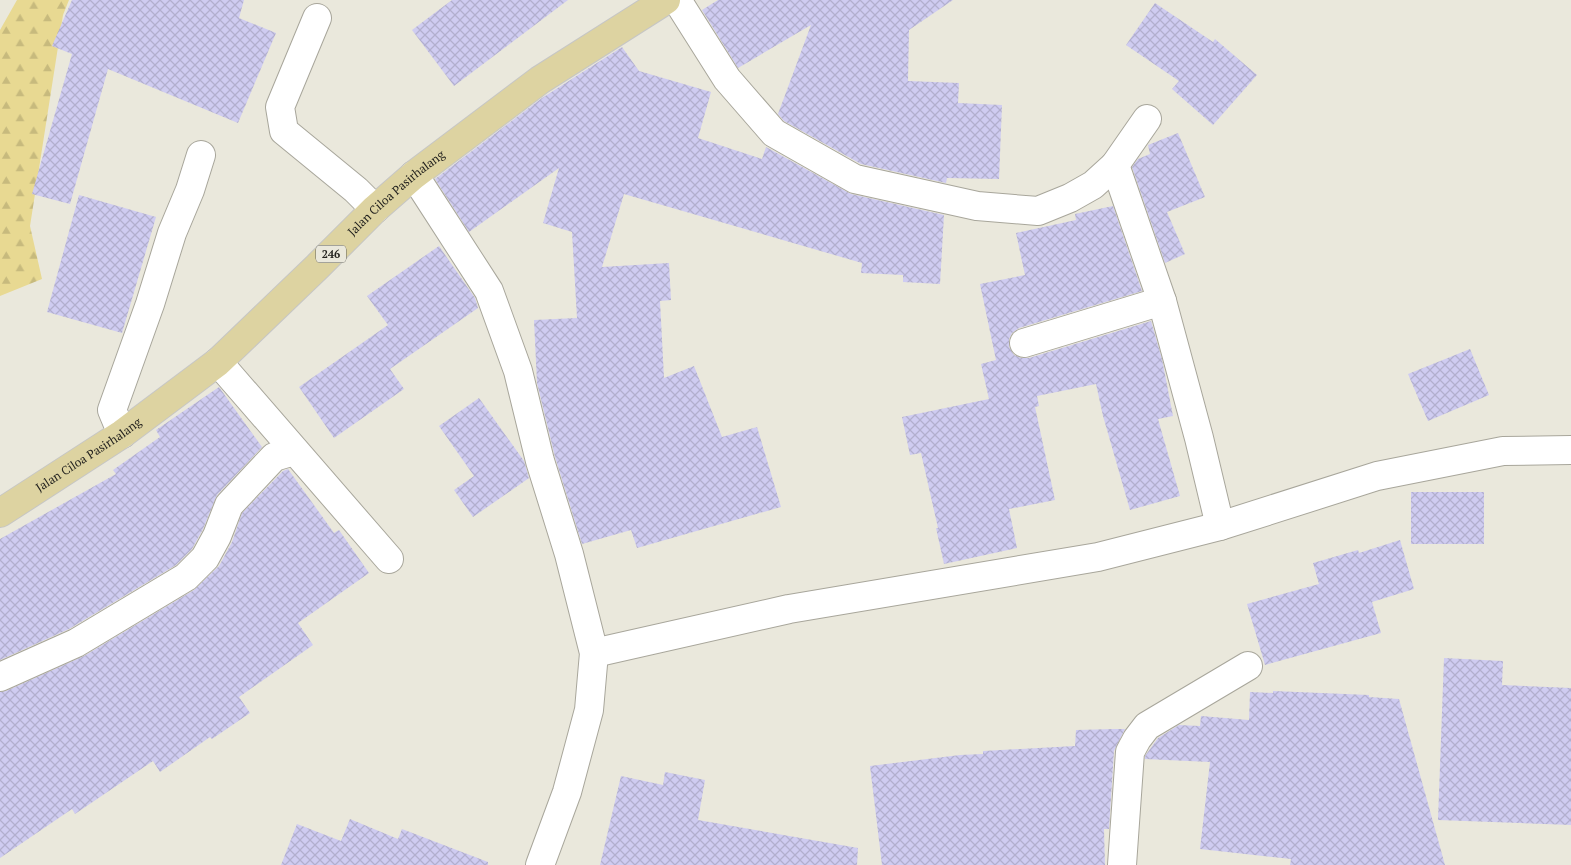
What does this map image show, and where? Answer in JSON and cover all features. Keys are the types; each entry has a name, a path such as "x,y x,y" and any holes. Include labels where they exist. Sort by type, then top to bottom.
{"main road":[{"name":"Jalan Ciloa Pasirhalang","path":"0,514 122,434 218,362 375,209 414,175 540,80 666,0"}],"street":[{"path":"677,0 727,79 774,133 855,180 977,206 1038,211 1070,198 1093,185 1115,165 1147,119"},
{"path":"317,18 280,107 284,131 356,190 375,209"},
{"path":"122,434 112,410 201,154"},
{"path":"1115,165 1162,301 1199,438 1220,526"},
{"path":"414,175 489,291 518,371 540,461 569,554 594,653 589,710 567,792 540,865"},
{"path":"1024,343 1162,301"},
{"path":"218,362 389,559"},
{"path":"594,653 789,609 1098,556 1220,526 1376,476 1503,451 1571,450"},
{"path":"0,677 76,643 186,577 206,558 229,505 274,457 294,451"},
{"path":"1122,865 1130,752 1136,739 1147,726 1248,666"}],"green space":[{"path":"17,0 69,0 63,15 30,226 42,279 0,296 0,30"}],"building":[{"path":"72,0 244,0 239,18 276,33 238,123 108,69 70,204 32,194 72,54 52,46"},
{"path":"452,0 568,0 454,86 412,30"},
{"path":"718,0 953,0 909,30 908,81 959,83 958,103 1002,105 999,179 947,178 946,183 861,164 784,121 778,114 811,25 738,68 702,10"},
{"path":"1155,3 1213,42 1215,39 1257,75 1213,125 1172,89 1179,81 1126,45"},
{"path":"622,47 639,71 711,92 698,138 762,159 766,147 851,194 944,215 940,284 903,282 903,275 861,273 862,263 624,194 602,267 669,263 671,300 660,301 664,378 694,366 722,437 757,427 781,507 637,548 631,530 582,544 555,457 537,383 534,320 577,318 572,232 543,223 559,168 469,232 435,179 542,98"},
{"path":"1178,133 1205,197 1167,212 1185,254 1165,263 1132,167 1138,159 1150,154 1148,145"},
{"path":"79,195 156,217 122,333 47,312"},
{"path":"1113,206 1142,291 1019,328 1012,333 1009,339 1009,347 1014,355 1021,358 1029,358 1151,321 1162,359 1173,416 1158,419 1180,496 1130,510 1103,416 1096,384 1037,396 1039,406 1035,407 1055,500 1009,509 1017,548 944,564 921,453 910,455 902,417 989,399 981,364 996,360 980,284 1025,275 1016,233 1076,220 1075,214"},
{"path":"439,246 475,298 478,308 390,369 404,389 334,438 299,387 388,325 367,296"},
{"path":"1470,349 1489,395 1428,421 1408,374"},
{"path":"219,387 262,447 217,495 203,529 192,549 176,565 69,629 0,660 0,539 116,474 113,470 160,437 156,430"},
{"path":"479,398 524,461 529,478 473,517 454,490 474,476 439,426"},
{"path":"288,469 334,533 339,530 369,573 298,623 313,645 239,697 250,713 212,739 210,737 160,772 153,761 75,814 72,809 0,858 0,692 84,656 194,590 219,566 232,542 242,513 283,471"},
{"path":"1411,492 1484,492 1484,544 1411,544"},
{"path":"1400,540 1414,589 1372,602 1381,633 1265,665 1247,604 1319,584 1313,563 1358,550 1359,553"},
{"path":"1444,658 1503,661 1502,685 1571,688 1571,825 1438,820"},
{"path":"1273,691 1369,695 1369,697 1399,699 1445,865 1290,865 1291,859 1200,849 1210,762 1145,759 1145,756 1158,738 1179,725 1200,726 1201,716 1249,720 1250,692 1273,693"},
{"path":"1125,729 1114,751 1109,829 1104,829 1105,865 882,865 870,766 983,754 983,751 1075,746 1076,730"},
{"path":"665,772 705,780 698,820 858,848 857,865 600,865 621,776 663,785"},
{"path":"350,819 398,839 402,829 488,862 488,865 281,865 297,824 341,841"}]}
